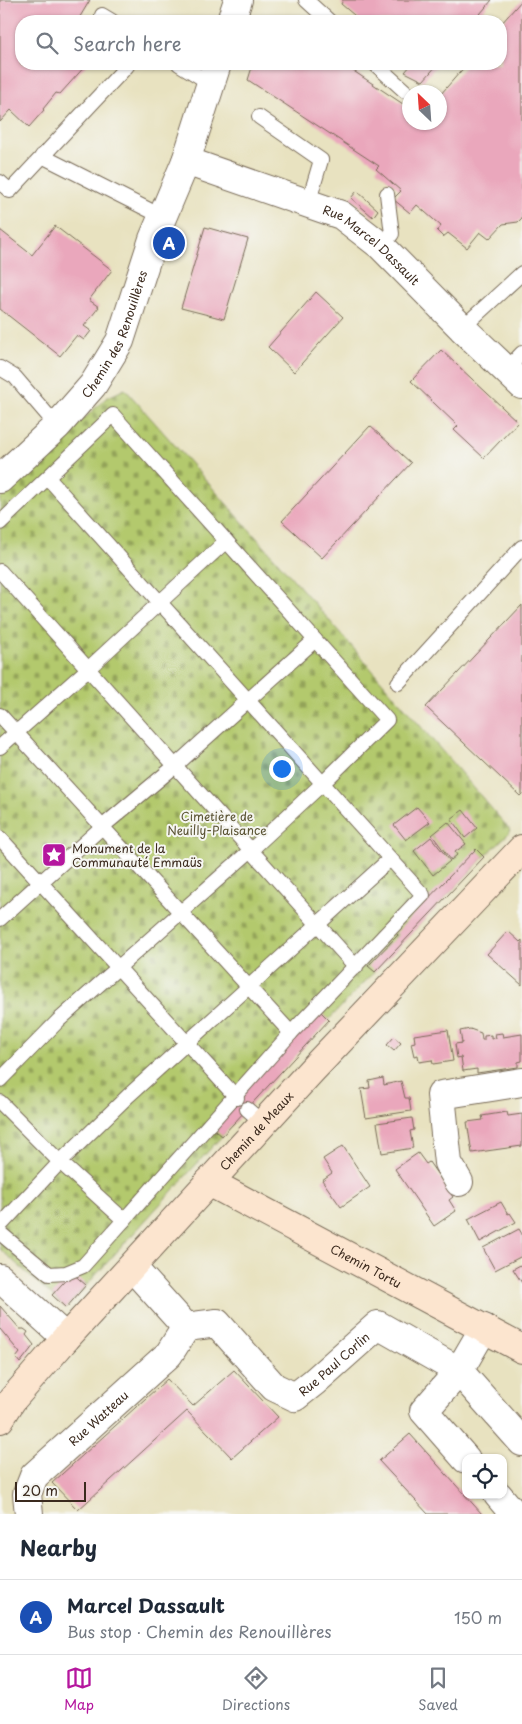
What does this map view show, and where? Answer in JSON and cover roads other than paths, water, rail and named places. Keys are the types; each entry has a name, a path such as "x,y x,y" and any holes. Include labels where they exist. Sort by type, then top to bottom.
{"main road":[{"name":"Chemin de Meaux","path":"0,1419 12,1400 66,1338 210,1182 255,1116 312,1070 522,849"},
{"name":"Chemin Tortu","path":"210,1182 522,1349"}],"street":[{"path":"233,15 238,0"},
{"name":"Chemin des Renouillères","path":"0,479 57,426 93,385 120,341 153,238 186,161 214,74"},
{"name":"Rue Marcel Dassault","path":"186,161 341,215 381,246 462,328 517,369"},
{"path":"459,1182 448,1163 441,1095 522,1082"},
{"path":"132,1267 186,1327"},
{"path":"0,1278 66,1338"},
{"name":"Rue Paul Corlin","path":"186,1327 216,1323 274,1387 295,1397 378,1325 459,1371 522,1442"},
{"name":"Rue Watteau","path":"29,1514 27,1494 34,1476 169,1354 186,1327"},
{"path":"462,1455 424,1412 459,1371 484,1328"},
{"path":"501,1499 514,1514"}],"lane":[{"path":"306,0 322,15"},
{"path":"0,182 10,191 123,70"},
{"path":"200,70 214,74"},
{"path":"382,70 402,88"},
{"path":"259,117 322,160 308,204"},
{"path":"42,156 162,217"},
{"path":"381,246 392,234 387,194"},
{"path":"462,328 522,273"},
{"path":"0,368 15,377 57,426"},
{"path":"0,523 113,415 387,720 251,850 59,1020 0,1080"},
{"path":"0,1232 49,1274 66,1273 83,1266 236,1097 291,1033 423,895 48,478"},
{"path":"0,747 88,669 226,541"},
{"path":"398,683 522,547"},
{"path":"0,571 356,967"},
{"path":"0,919 315,640"},
{"path":"0,715 291,1033"},
{"path":"0,838 236,1097"},
{"path":"0,1226 60,1162 128,1096 390,859"},
{"path":"0,1102 60,1162 124,1220"}],"place":[{"name":"Marcel Dassault","path":"169,243"},
{"name":"Monument de la Communauté Emmaüs","path":"54,855"}],"park label":[{"name":"Cimetière de Neuilly-Plaisance","path":"217,823"}]}
